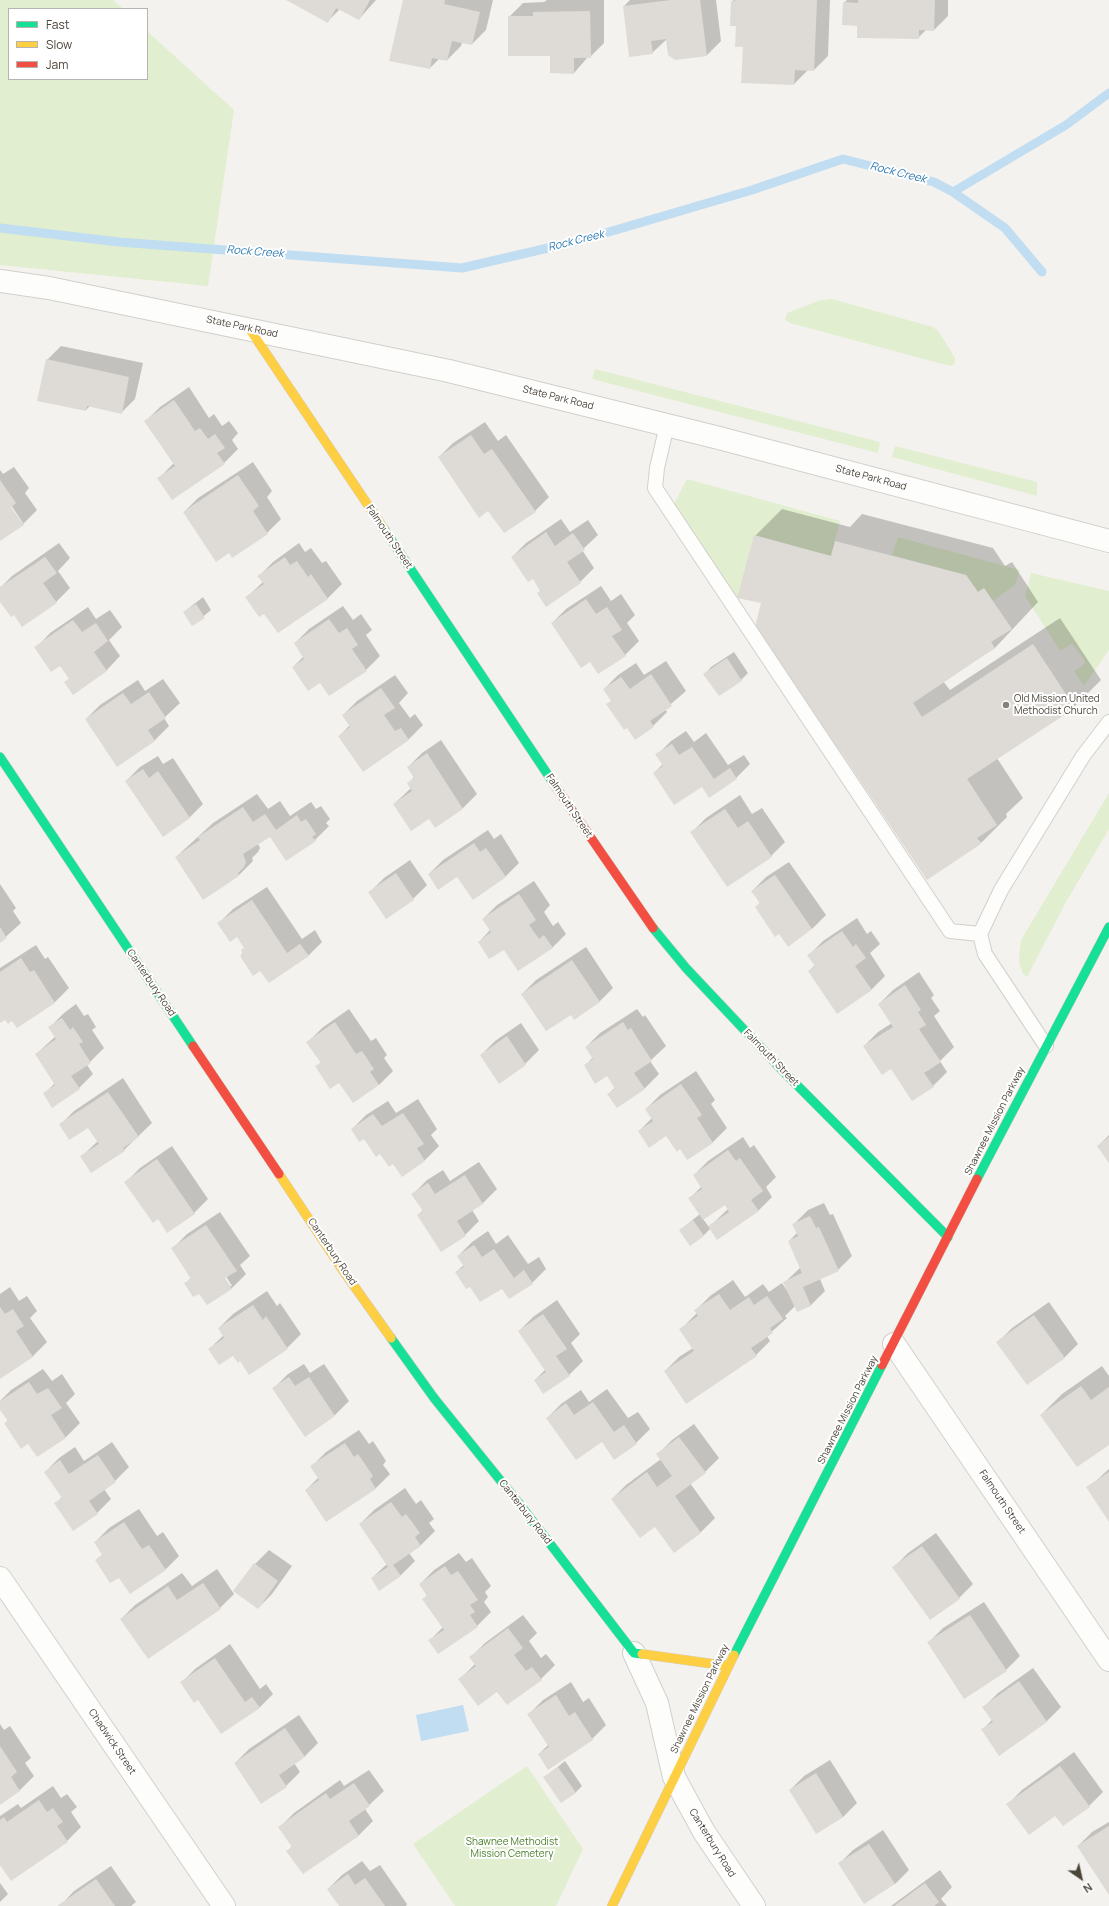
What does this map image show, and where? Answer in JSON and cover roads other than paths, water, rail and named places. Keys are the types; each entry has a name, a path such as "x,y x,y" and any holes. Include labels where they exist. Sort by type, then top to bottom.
{"main road":[{"name":"Falmouth Street","path":"249,328 556,787 653,928 686,968 784,1072 948,1237"},
{"name":"Canterbury Road","path":"0,757 347,1275 434,1398 521,1506 634,1653"},
{"name":"Shawnee Mission Parkway","path":"612,1906 728,1666 1046,1046 1109,927"},
{"path":"634,1653 728,1666"}],"street":[{"name":"State Park Road","path":"0,281 49,288 249,328 449,371 667,425 1109,541"},
{"name":"Falmouth Street","path":"894,1344 1109,1660"},
{"name":"Chadwick Street","path":"0,1578 224,1906"},
{"name":"Canterbury Road","path":"634,1653 657,1703 674,1778 704,1832 754,1906"}],"lane":[{"path":"667,425 657,468 655,488 950,931 980,934"},
{"path":"1046,1046 985,954 980,934 1001,890 1083,756 1109,722"}],"water":[{"path":"463,1705 469,1731 421,1741 416,1715"}],"waterway":[{"name":"Rock Creek","path":"0,228 119,242 462,268 578,241 752,190 843,159 934,182 953,192 1066,125 1109,93"},
{"path":"953,192 1005,228 1042,272"}],"place":[{"name":"Old Mission United Methodist Church","path":"1006,705"}],"park label":[{"name":"Shawnee Methodist Mission Cemetery","path":"512,1848"}]}
